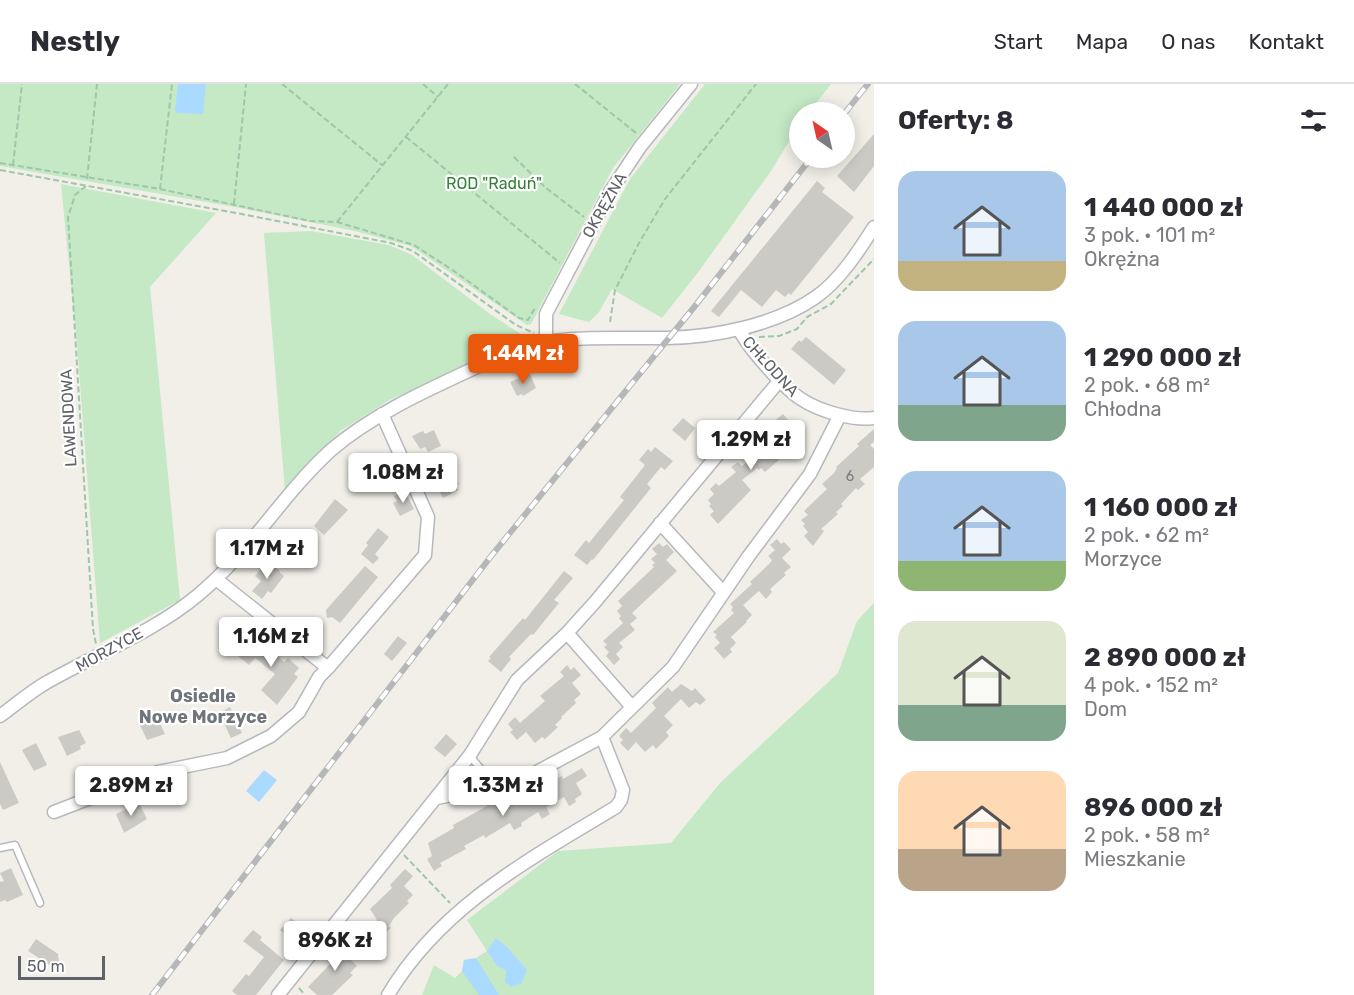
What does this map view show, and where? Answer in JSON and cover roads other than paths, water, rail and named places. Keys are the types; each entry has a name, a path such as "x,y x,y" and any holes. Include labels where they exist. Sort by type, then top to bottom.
{"street":[{"name":"OKRĘŻNA","path":"546,341 546,314 610,192 640,147 691,84"},
{"name":"MORZYCE","path":"0,716 43,685 176,612 216,579 318,464 357,431 382,414 509,352 546,341 701,336 739,329 780,315 817,297 855,257 874,227"},
{"name":"CHŁODNA","path":"739,329 743,338 780,380 802,400 840,415 874,418"},
{"path":"278,995 470,755 517,680 567,633 780,380"},
{"path":"54,812 158,772 226,758 271,736 298,712 319,677 425,555 428,517 382,414"},
{"path":"437,798 520,781 602,736 673,667 723,592 810,474 840,415"},
{"path":"660,523 723,592"},
{"path":"216,579 328,668"},
{"path":"567,633 632,707"},
{"path":"388,995 403,970 458,911 484,890 616,807 621,800 623,790 602,736"}],"lane":[{"path":"470,755 494,786"},
{"path":"0,848 15,845 40,903"}],"water":[{"path":"178,84 206,84 203,114 177,113 175,110"},
{"path":"264,770 277,780 259,802 246,791"},
{"path":"496,938 527,970 521,984 511,987 505,982 506,970 497,966 487,951"},
{"path":"476,958 499,995 479,995 462,971 464,960"}],"railway":[{"path":"854,102 868,84"},
{"path":"152,995 492,555 695,306 803,168"}],"district":[{"name":"Osiedle Nowe Morzyce","path":"203,706"}],"park label":[{"name":"ROD \"Raduń\"","path":"494,183"}]}
